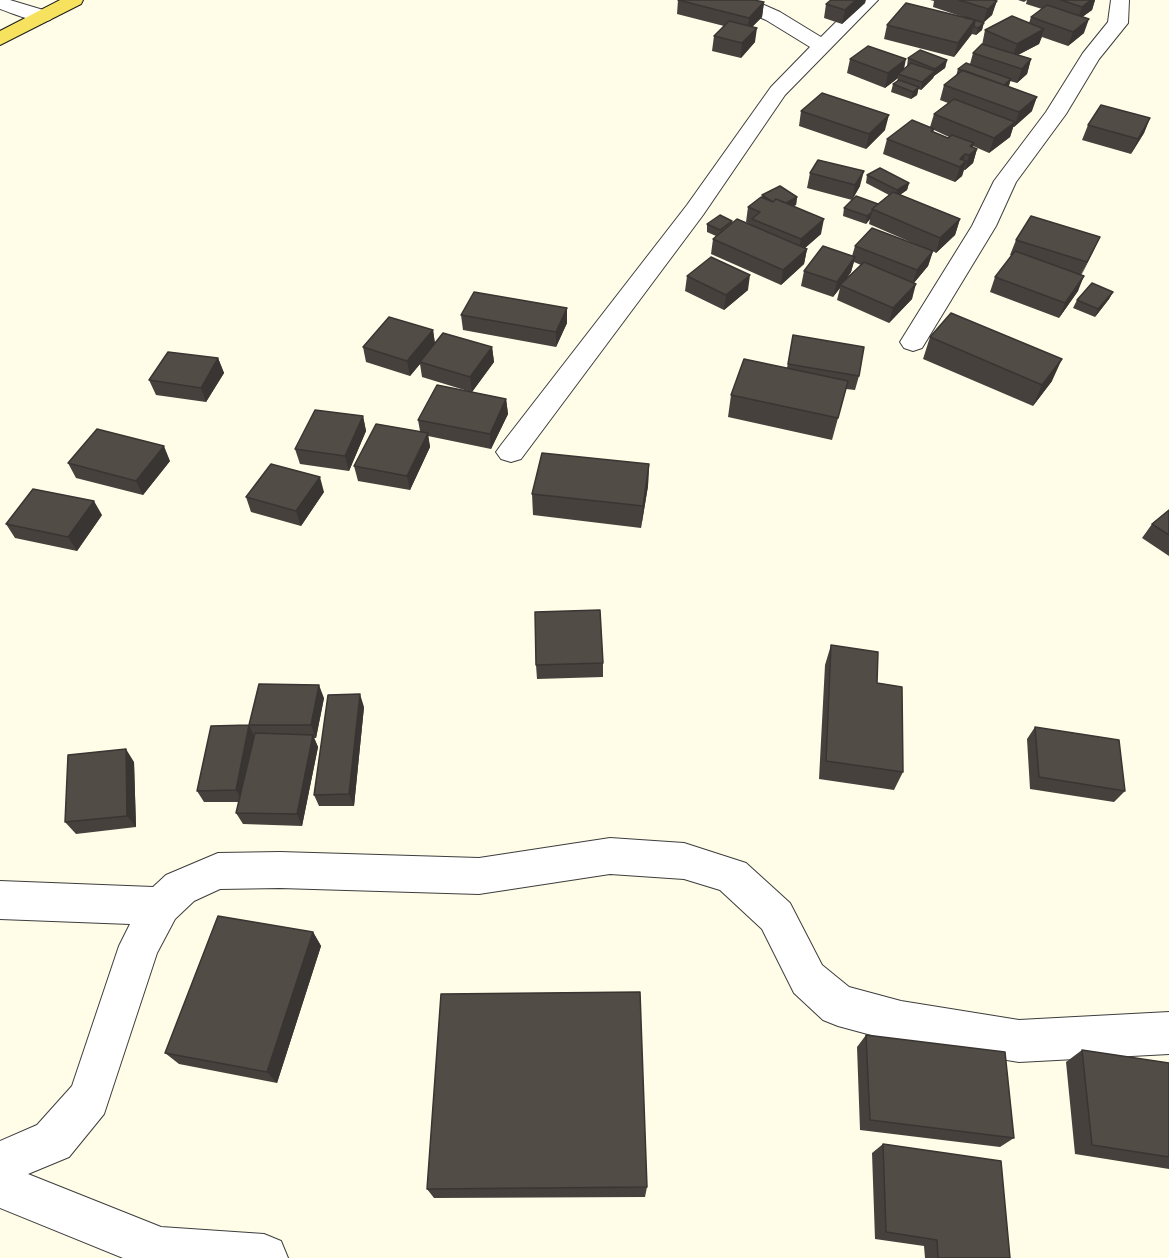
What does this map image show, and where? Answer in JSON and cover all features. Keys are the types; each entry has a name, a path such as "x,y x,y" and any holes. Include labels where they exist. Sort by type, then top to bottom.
{"main road":[{"path":"0,39 74,0"}],"street":[{"path":"737,0 773,16 822,46"},
{"path":"511,452 695,210 778,91 868,0"},
{"path":"913,342 984,226 1005,181 1055,114 1090,57 1118,23 1120,0"},
{"path":"0,3 44,16"},
{"path":"0,1163 53,1141 89,1099 139,946 161,906 180,888 218,871 479,876 610,856 684,861 732,876 776,916 808,978 838,1005 902,1022 1019,1041 1169,1033"},
{"path":"0,900 161,906"},
{"path":"0,1185 161,1250 264,1258"}],"building":[{"path":"678,0 754,0 764,2 749,18"},
{"path":"831,0 856,0 845,10 826,4"},
{"path":"959,0 993,0 997,1 988,9"},
{"path":"1061,0 1091,0 1082,7"},
{"path":"906,3 975,20 958,43 887,25"},
{"path":"1047,5 1089,19 1073,32 1031,17"},
{"path":"1012,16 1044,29 1017,44 985,30"},
{"path":"975,20 984,23 978,28 974,27"},
{"path":"729,21 757,28 742,43 714,36"},
{"path":"982,44 1031,59 1022,69 973,53"},
{"path":"868,46 906,59 888,73 850,59"},
{"path":"920,50 947,60 935,69 908,58"},
{"path":"911,63 935,71 922,82 898,74"},
{"path":"966,63 1011,79 1004,85 958,69"},
{"path":"963,70 1037,97 1019,112 944,85"},
{"path":"899,80 919,87 913,92 893,84"},
{"path":"822,93 889,115 869,134 801,111"},
{"path":"954,99 1015,122 994,138 934,114"},
{"path":"1101,105 1150,118 1138,139 1088,125"},
{"path":"912,120 948,138 952,135 974,143 970,146 977,149 960,159 966,161 960,167 887,139"},
{"path":"818,160 864,171 855,185 810,173"},
{"path":"880,168 909,183 897,190 867,175"},
{"path":"780,186 797,197 786,203 776,199 773,202 762,195"},
{"path":"893,192 960,219 940,238 872,209"},
{"path":"856,196 878,204 867,216 844,208"},
{"path":"761,197 773,202 776,199 824,219 801,239 752,219 760,212 748,207"},
{"path":"720,215 732,221 720,230 707,224"},
{"path":"1031,216 1100,237 1087,262 1016,240"},
{"path":"737,219 807,249 783,270 713,239"},
{"path":"872,228 933,251 917,270 855,246"},
{"path":"823,246 855,257 837,282 804,271"},
{"path":"1015,251 1084,276 1065,303 995,277"},
{"path":"711,257 750,275 726,295 687,276"},
{"path":"864,262 916,284 893,308 840,285"},
{"path":"1092,283 1113,292 1098,309 1077,300"},
{"path":"474,292 567,308 556,332 461,315"},
{"path":"951,313 1062,359 1042,385 930,337"},
{"path":"389,317 433,330 407,361 363,347"},
{"path":"443,333 492,347 470,377 420,362"},
{"path":"793,335 864,347 859,376 788,364"},
{"path":"168,352 218,358 201,388 149,380"},
{"path":"744,359 848,381 838,418 731,395"},
{"path":"437,385 506,399 490,434 418,420"},
{"path":"315,410 363,416 345,456 295,449"},
{"path":"376,424 428,433 407,476 354,466"},
{"path":"97,429 164,446 136,481 68,463"},
{"path":"542,453 649,464 643,506 532,494"},
{"path":"271,464 320,477 296,511 246,497"},
{"path":"33,489 94,501 68,537 6,524"},
{"path":"1169,510 1169,535 1152,524"},
{"path":"600,610 603,663 536,665 535,612"},
{"path":"831,645 878,652 877,683 902,687 903,772 826,761"},
{"path":"259,684 319,685 311,725 249,725"},
{"path":"360,694 349,794 314,795 328,695"},
{"path":"249,725 236,790 197,791 211,726"},
{"path":"1035,727 1119,740 1125,791 1039,777"},
{"path":"255,733 313,735 297,814 236,813"},
{"path":"126,749 127,816 65,822 68,755"},
{"path":"218,916 313,932 267,1072 165,1053"},
{"path":"640,992 647,1187 427,1189 441,994"},
{"path":"866,1035 1005,1052 1014,1138 870,1120"},
{"path":"1082,1050 1169,1063 1169,1157 1092,1145"},
{"path":"883,1144 1001,1161 1010,1258 938,1258 937,1240 886,1232"}]}
